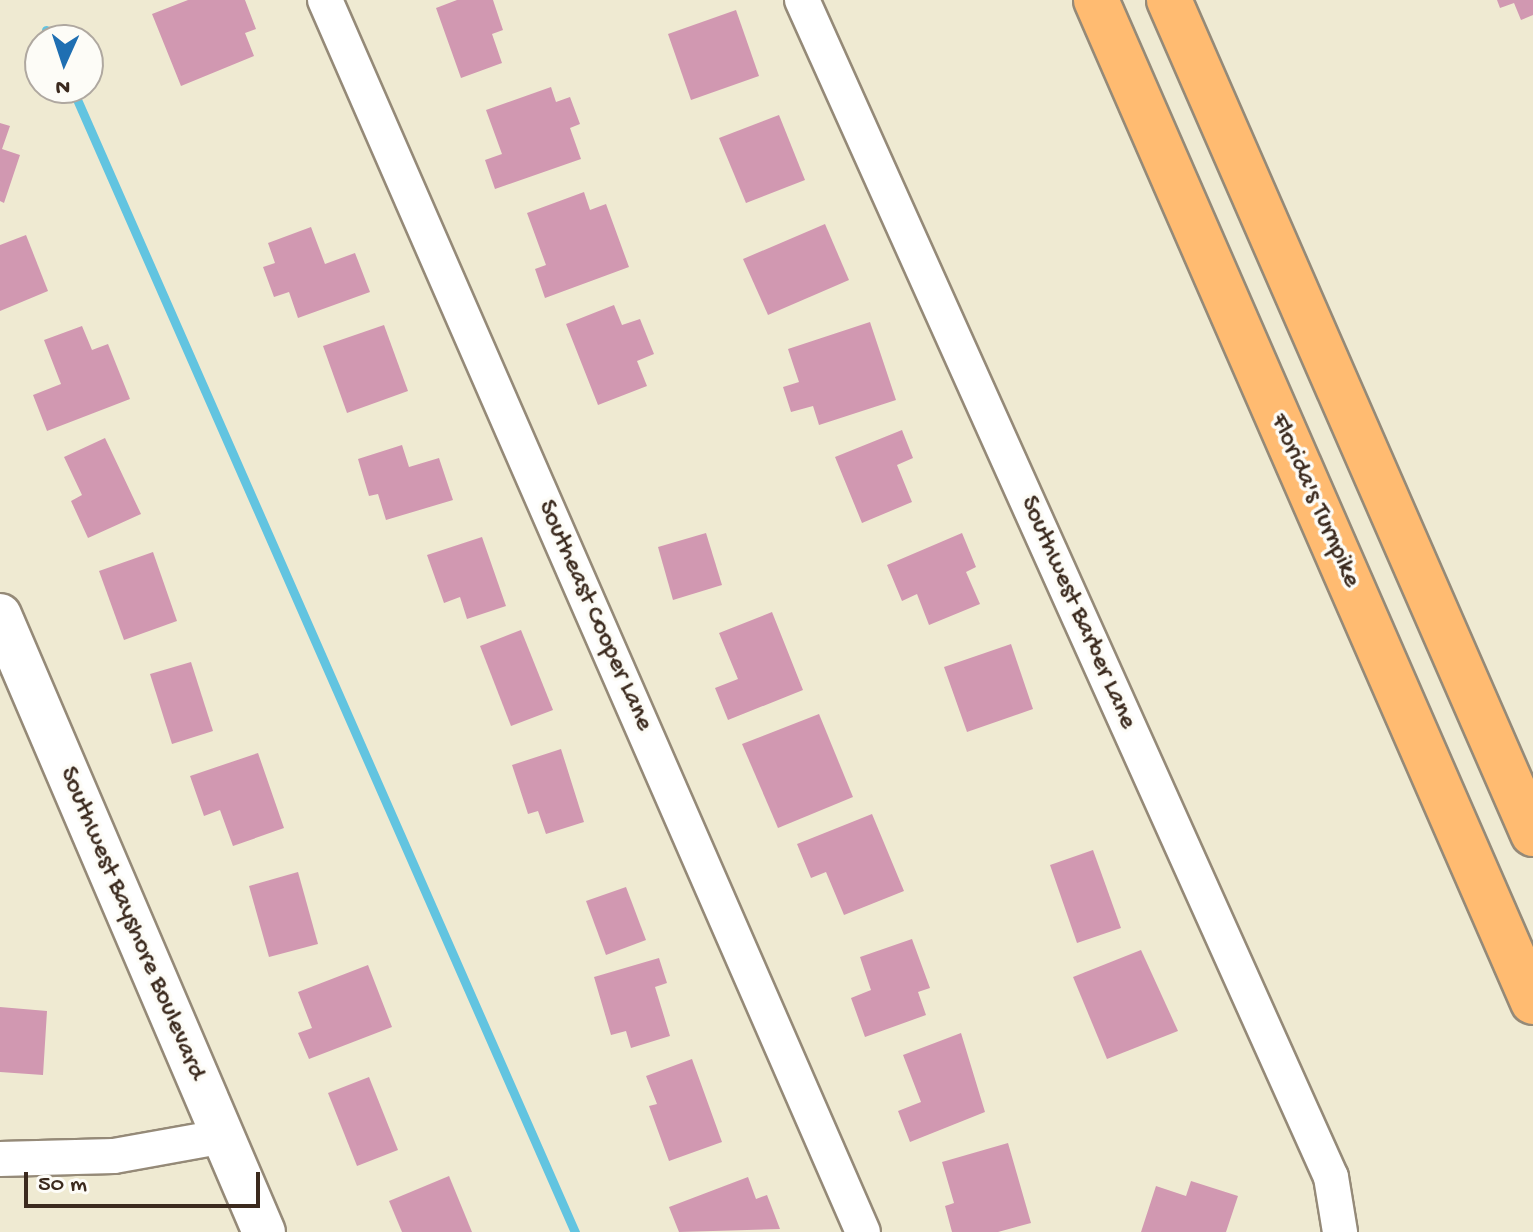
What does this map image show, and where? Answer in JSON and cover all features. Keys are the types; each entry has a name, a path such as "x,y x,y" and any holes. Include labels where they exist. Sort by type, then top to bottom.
{"highway":[{"name":"Florida's Turnpike","path":"1096,0 1533,1002"},
{"path":"1169,0 1533,834"}],"street":[{"name":"Southeast Cooper Lane","path":"325,0 863,1232"},
{"name":"Southwest Barber Lane","path":"802,0 1331,1177 1340,1231"},
{"name":"Southwest Bayshore Boulevard","path":"4,633 220,1137 264,1232"},
{"path":"0,1159 114,1156 220,1137"}],"building":[{"path":"188,0 245,0 256,29 245,33 254,56 181,86 152,14"},
{"path":"457,0 493,0 503,30 492,34 502,63 461,78 436,8"},
{"path":"1497,0 1533,0 1533,15 1521,20 1514,3 1500,8"},
{"path":"736,10 759,76 691,100 668,34"},
{"path":"551,87 556,102 570,97 580,124 570,128 581,159 495,189 485,160 502,154 486,110"},
{"path":"779,115 805,180 746,203 719,138"},
{"path":"0,123 10,126 2,149 20,155 4,203 0,201"},
{"path":"584,192 590,210 606,204 629,267 545,298 535,269 546,265 527,213"},
{"path":"825,224 849,280 768,315 743,259"},
{"path":"311,227 325,264 355,253 370,292 298,318 289,292 274,297 263,267 275,263 268,243"},
{"path":"26,235 48,291 0,311 0,245"},
{"path":"614,305 622,325 640,319 654,354 637,361 647,386 598,405 566,324"},
{"path":"870,322 896,400 819,425 813,406 791,412 783,387 799,382 788,349"},
{"path":"384,325 408,391 347,413 323,346"},
{"path":"82,326 92,350 108,344 130,399 47,431 33,395 61,384 44,340"},
{"path":"902,430 913,458 897,465 912,502 862,523 835,457"},
{"path":"105,438 141,514 88,538 71,501 82,495 64,457"},
{"path":"402,445 409,467 439,458 453,500 386,520 378,494 369,496 358,459"},
{"path":"706,533 722,585 673,600 658,547"},
{"path":"962,533 976,567 966,572 980,604 929,625 917,594 902,601 887,565"},
{"path":"482,537 506,606 467,619 460,597 444,603 427,555"},
{"path":"153,552 177,621 124,640 99,571"},
{"path":"772,612 803,690 728,720 715,688 738,679 719,633"},
{"path":"521,630 553,710 511,726 480,646"},
{"path":"1011,644 1033,709 967,732 944,667"},
{"path":"191,662 213,731 172,744 150,674"},
{"path":"819,714 853,797 778,828 742,744"},
{"path":"561,749 584,822 546,834 538,811 528,814 512,765"},
{"path":"258,753 284,828 233,846 220,810 204,816 190,776"},
{"path":"872,814 904,891 844,915 826,872 811,878 797,844"},
{"path":"1093,850 1121,928 1077,943 1050,865"},
{"path":"298,872 318,944 269,957 249,886"},
{"path":"626,887 646,940 606,955 586,901"},
{"path":"912,939 930,988 918,992 926,1015 865,1037 851,998 871,990 860,957"},
{"path":"1141,950 1178,1031 1107,1059 1073,977"},
{"path":"659,958 667,983 655,987 670,1036 631,1048 626,1031 611,1035 594,977"},
{"path":"368,965 392,1027 309,1059 298,1033 312,1028 298,992"},
{"path":"0,1007 47,1011 43,1075 0,1072"},
{"path":"961,1033 985,1112 910,1142 898,1111 921,1102 903,1055"},
{"path":"692,1059 722,1142 669,1161 649,1106 657,1104 646,1076"},
{"path":"369,1077 398,1150 357,1166 328,1093"},
{"path":"1008,1143 1031,1223 998,1232 952,1232 945,1206 954,1203 942,1162"},
{"path":"449,1176 472,1232 402,1232 389,1201"},
{"path":"748,1177 756,1199 767,1195 780,1229 679,1232 669,1207"},
{"path":"1191,1181 1238,1196 1226,1232 1141,1232 1156,1186 1186,1196"}],"waterway":[{"path":"79,104 575,1232"}]}
